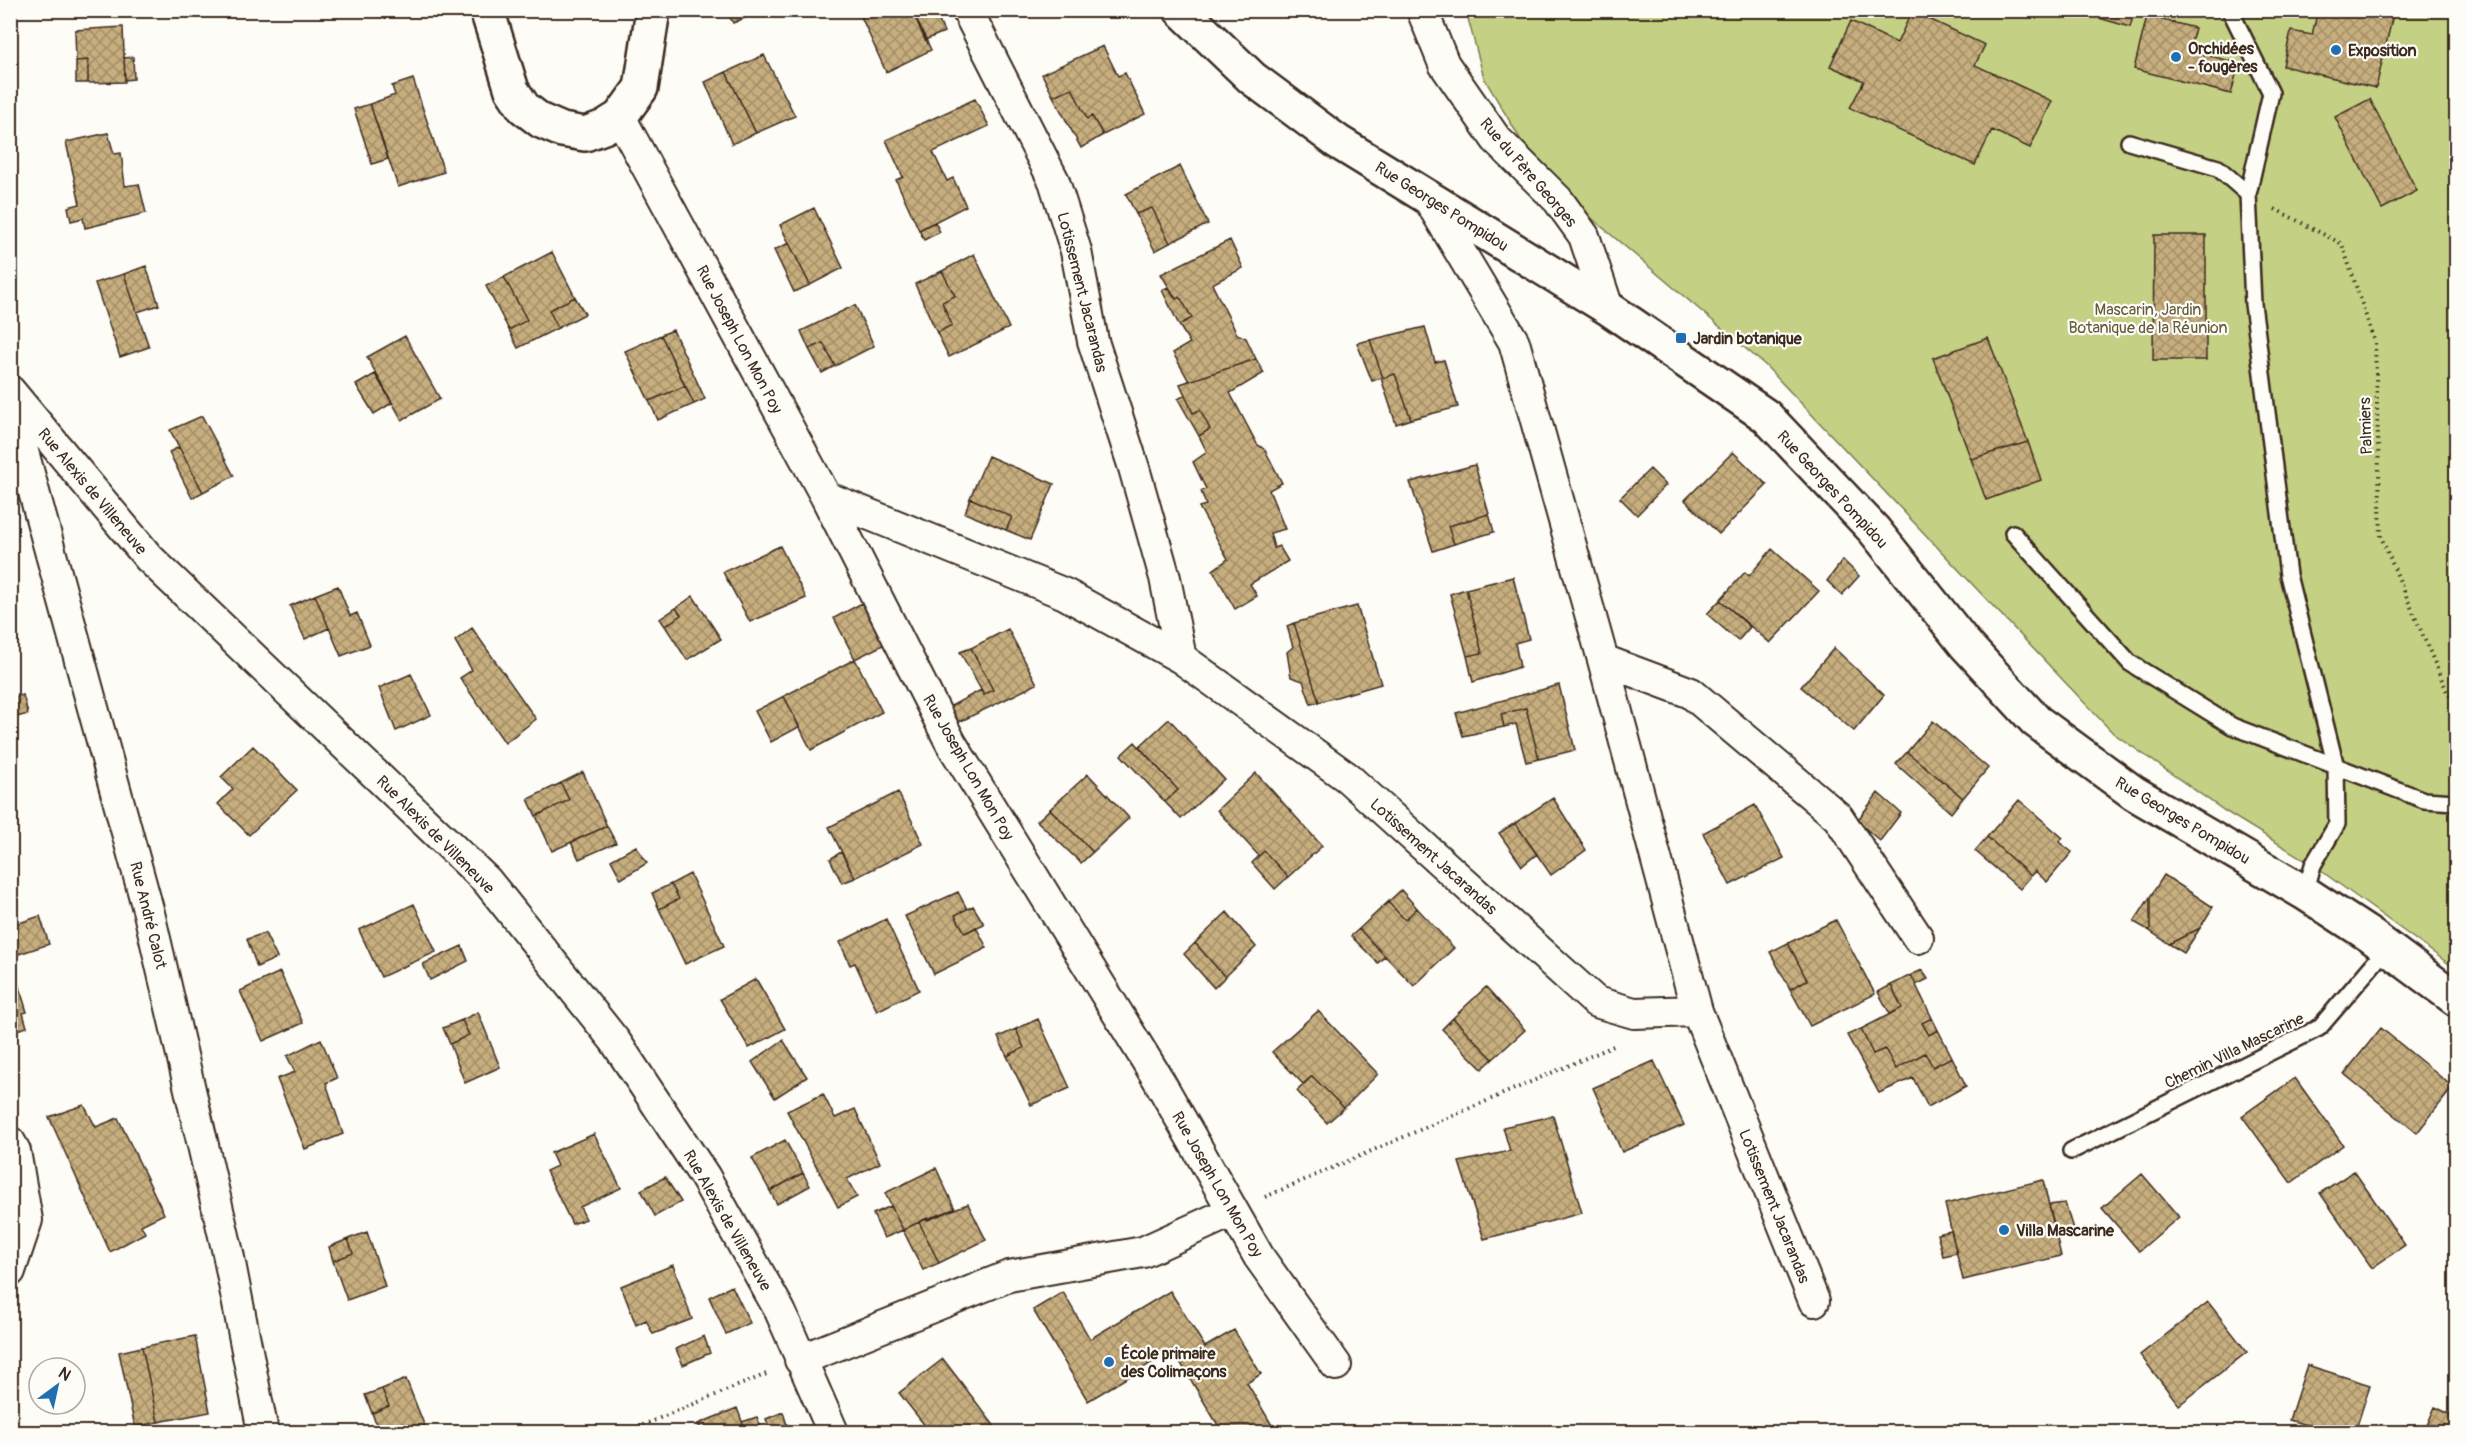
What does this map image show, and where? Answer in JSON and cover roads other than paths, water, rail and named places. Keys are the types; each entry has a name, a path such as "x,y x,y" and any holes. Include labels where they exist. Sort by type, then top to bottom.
{"main road":[{"path":"487,10 512,90 524,108 541,121 562,130 585,134 604,127 620,117 640,88 653,10"},
{"name":"Rue Georges Pompidou","path":"1181,10 1252,78 1338,142 1608,308 1766,416 1874,530 1965,644 2036,721 2134,794 2305,893 2457,999"}],"street":[{"name":"Lotissement Jacarandas","path":"967,10 1054,181 1076,251 1093,341 1134,468 1165,578 1181,658"},
{"name":"Rue du Père Georges","path":"1422,10 1444,64 1496,139 1558,200 1584,236 1608,308"},
{"name":"Rue Joseph Lon Mon Poy","path":"620,117 826,497 951,743 1158,1079 1231,1212 1259,1257 1336,1365"},
{"name":"Lotissement Jacarandas","path":"1428,198 1514,342 1603,660 1697,1011 1814,1301"},
{"name":"Rue Alexis de Villeneuve","path":"10,391 149,558 488,881 615,1041 705,1177 780,1311 833,1432"},
{"name":"Rue André Calot","path":"10,404 149,913 228,1253 263,1432"},
{"name":"Lotissement Jacarandas","path":"826,497 1065,594 1181,658 1348,778 1596,1002 1634,1013 1697,1011"},
{"path":"1603,660 1692,693 1838,817 1918,938"},
{"path":"10,1142 15,1151 27,1220 10,1271"},
{"path":"800,1360 1009,1276 1143,1252 1231,1212"}],"lane":[{"path":"2229,10 2271,93 2248,194 2253,304 2288,575 2336,767 2337,824 2313,865 2305,893"},
{"path":"2129,141 2218,168 2248,194"},
{"path":"2013,533 2130,663 2232,726 2424,800 2457,802"},
{"name":"Chemin Villa Mascarine","path":"2071,1151 2319,1028 2387,948"}],"place":[{"name":"Exposition","path":"2336,50"},
{"name":"Orchidées - fougères","path":"2176,57"},
{"name":"Jardin botanique","path":"1681,338"},
{"name":"Villa Mascarine","path":"2004,1230"},
{"name":"École primaire des Colimaçons","path":"1109,1362"}],"park label":[{"name":"Mascarin, Jardin Botanique de la Réunion","path":"2148,318"}]}
